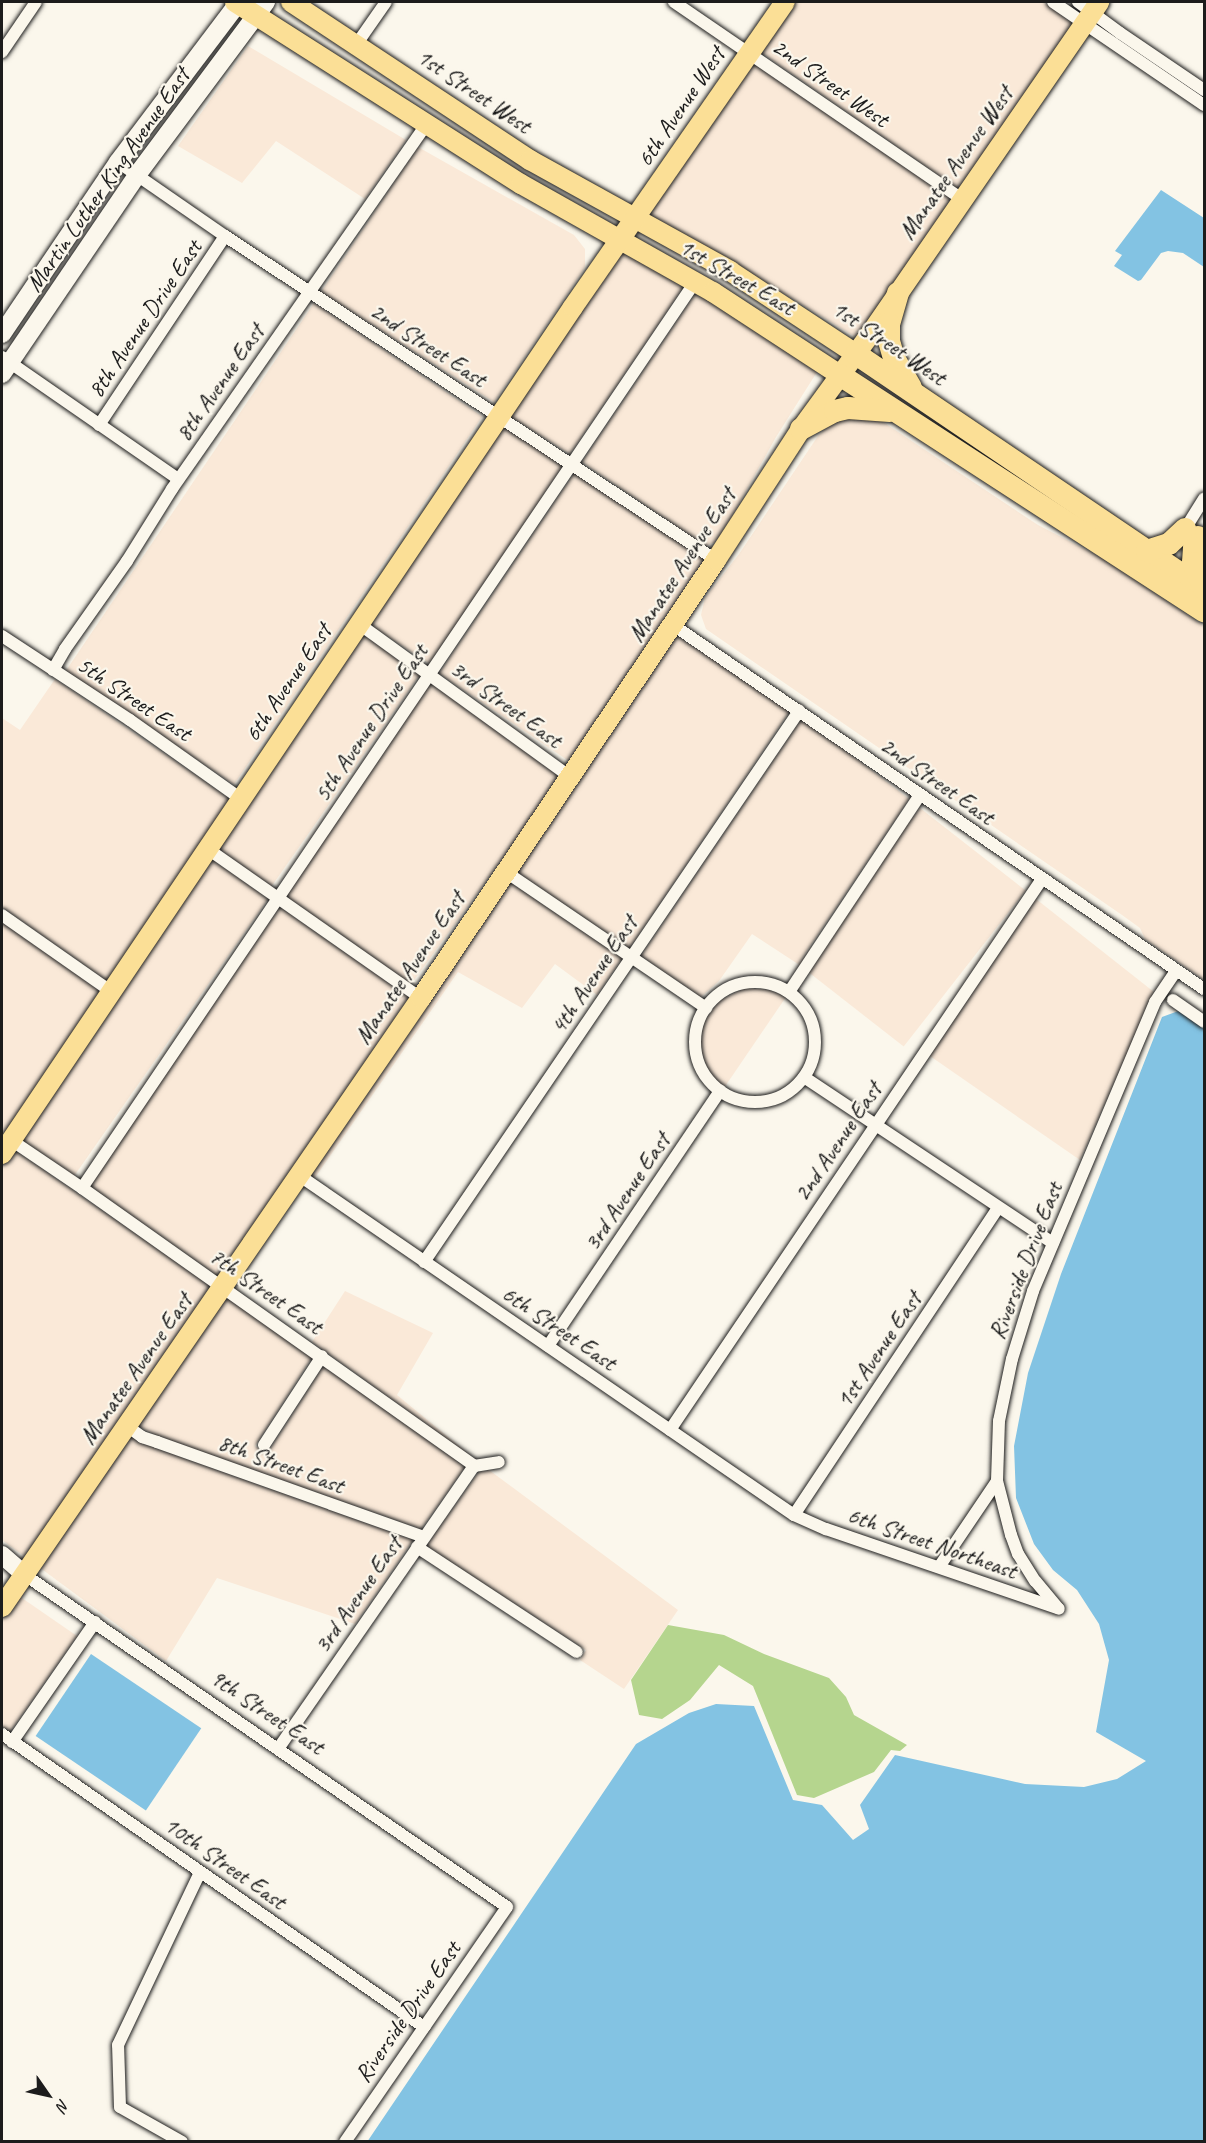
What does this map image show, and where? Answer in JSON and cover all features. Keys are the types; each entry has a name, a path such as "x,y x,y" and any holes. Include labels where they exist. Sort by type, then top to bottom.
{"highway":[{"path":"898,293 889,324 890,340 894,358 913,392"},
{"name":"1st Street West","path":"856,354 1204,590"},
{"name":"1st Street East","path":"840,375 1204,611"},
{"path":"801,429 835,411 852,407 895,412"},
{"path":"1147,550 1169,544 1196,531"},
{"path":"1196,531 1193,563 1204,590"}],"main road":[{"name":"1st Street East","path":"237,2 261,9 427,123 521,184 764,323 840,375"},
{"name":"1st Street West","path":"291,2 530,160 634,220 730,271 856,354"},
{"name":"6th Avenue West","path":"618,240 785,2"},
{"name":"Manatee Avenue West","path":"856,354 1088,10"},
{"name":"6th Avenue East","path":"6,1147 618,240"},
{"name":"Manatee Avenue East","path":"2,1607 300,1176 673,625 801,429 856,354"}],"street":[{"path":"2,52 36,2"},
{"name":"Martin Luther King Avenue East","path":"2,334 118,162 237,2"},
{"path":"356,45 386,2"},
{"name":"2nd Street West","path":"674,2 962,199"},
{"path":"1053,2 1088,10 1204,90"},
{"name":"Martin Luther King Avenue East","path":"4,364 137,175 261,9"},
{"path":"1088,10 1204,105"},
{"name":"8th Avenue East","path":"53,670 65,649 127,561 178,479 427,123"},
{"name":"2nd Street East","path":"118,162 225,236 716,560"},
{"name":"8th Avenue Drive East","path":"99,425 225,236"},
{"name":"5th Avenue Drive East","path":"82,1188 695,282"},
{"path":"4,364 178,479"},
{"path":"1196,531 1204,499"},
{"name":"3rd Street East","path":"359,624 570,777"},
{"name":"2nd Street East","path":"673,625 1204,989"},
{"name":"5th Street East","path":"2,636 241,799"},
{"name":"4th Avenue East","path":"424,1262 799,711"},
{"path":"789,992 920,795"},
{"path":"208,849 421,998"},
{"path":"506,872 706,1008"},
{"name":"2nd Avenue East","path":"670,1430 1042,879"},
{"path":"2,915 112,992"},
{"name":"Riverside Drive East","path":"997,1481 999,1421 1012,1359 1033,1291 1155,1002 1176,971"},
{"path":"748,983 768,984 789,992 803,1006 814,1030 814,1052 804,1077 783,1096 765,1101 741,1101 720,1092 704,1074 696,1052 696,1031 706,1008 725,991 748,983"},
{"path":"1173,1000 1204,1022"},
{"path":"804,1077 1053,1243"},
{"name":"3rd Avenue East","path":"548,1346 720,1092"},
{"name":"7th Street East","path":"6,1147 82,1188 474,1466"},
{"name":"6th Street East","path":"300,1176 794,1515"},
{"name":"1st Avenue East","path":"794,1515 999,1208"},
{"path":"264,1445 322,1356"},
{"name":"8th Street East","path":"128,1426 149,1440 420,1542 577,1652"},
{"path":"474,1466 499,1462"},
{"name":"3rd Avenue East","path":"278,1749 474,1466"},
{"path":"939,1567 997,1481"},
{"name":"6th Street Northeast","path":"794,1515 1059,1608 1035,1581 1018,1554 997,1481"},
{"name":"9th Street East","path":"2,1555 25,1575 507,1907"},
{"path":"12,1742 95,1622"},
{"name":"10th Street East","path":"2,1734 424,2027"},
{"path":"182,2142 120,2107 117,2061 121,2035 200,1872"},
{"name":"Riverside Drive East","path":"345,2142 507,1907"}],"shaded area":[{"path":"793,2 1043,2 1074,25 960,190 759,51"},
{"path":"248,46 406,140 365,199 276,141 242,183 178,146"},
{"path":"752,61 953,200 857,338 734,263 646,215"},
{"path":"418,147 574,235 585,249 585,266 582,272 494,402 321,292"},
{"path":"618,253 625,254 684,286 570,454 508,415"},
{"path":"696,293 817,372 776,437 726,527 715,542 706,546 582,462"},
{"path":"314,303 482,417 234,785 66,671"},
{"path":"841,419 875,419 883,422 1038,525 1100,557 1204,626 1204,980 1145,939 1140,928 1122,915 706,629 701,615 705,598 739,554 818,436 830,424"},
{"path":"501,425 563,465 433,666 371,625"},
{"path":"575,472 708,561 572,763 439,673"},
{"path":"361,633 420,674 271,886 212,845"},
{"path":"675,634 789,711 629,948 515,871"},
{"path":"55,679 232,800 110,983 2,907 2,718 20,730"},
{"path":"431,683 561,778 410,986 279,892"},
{"path":"801,720 909,799 798,964 752,934 719,981 701,997 641,956"},
{"path":"920,808 1026,890 904,1047 798,964"},
{"path":"210,858 268,899 74,1176 16,1136"},
{"path":"508,881 622,958 597,995 555,964 522,1008 458,972 314,1179 309,1175"},
{"path":"1036,899 1154,992 1080,1160 930,1056"},
{"path":"280,907 412,999 218,1276 86,1184"},
{"path":"2,922 103,993 2,1141"},
{"path":"745,988 770,990 786,997 724,1088 714,1080 705,1063 700,1045 702,1031 705,1020 719,1001"},
{"path":"13,1149 214,1288 28,1559 2,1540 2,1167"},
{"path":"345,1291 433,1333 397,1395 475,1459 312,1342"},
{"path":"226,1297 312,1357 255,1446 267,1454 324,1365 465,1467 421,1529 159,1437 137,1425"},
{"path":"130,1435 155,1448 413,1540 355,1624 217,1578 166,1661 39,1567"},
{"path":"489,1470 678,1610 624,1689 580,1660 586,1650 426,1546 479,1472"},
{"path":"19,1596 77,1636 10,1732 2,1726 2,1620"}],"green space":[{"path":"668,1625 724,1635 764,1654 829,1678 846,1697 854,1715 907,1745 900,1751 891,1750 874,1772 814,1798 797,1795 753,1686 719,1665 690,1700 662,1719 639,1715 631,1680"}],"water":[{"path":"1161,190 1204,218 1204,267 1183,253 1168,251 1161,253 1138,281 1114,266 1122,255 1115,251"},
{"path":"1181,1010 1204,1027 1204,2141 367,2142 636,1744 689,1713 716,1704 754,1706 793,1800 822,1805 853,1840 869,1829 860,1805 895,1755 1025,1784 1084,1787 1117,1779 1146,1761 1096,1732 1109,1660 1099,1624 1077,1590 1053,1570 1034,1544 1016,1498 1014,1446 1028,1373 1061,1274 1162,1017"},
{"path":"91,1654 201,1728 146,1810 36,1736"}]}
